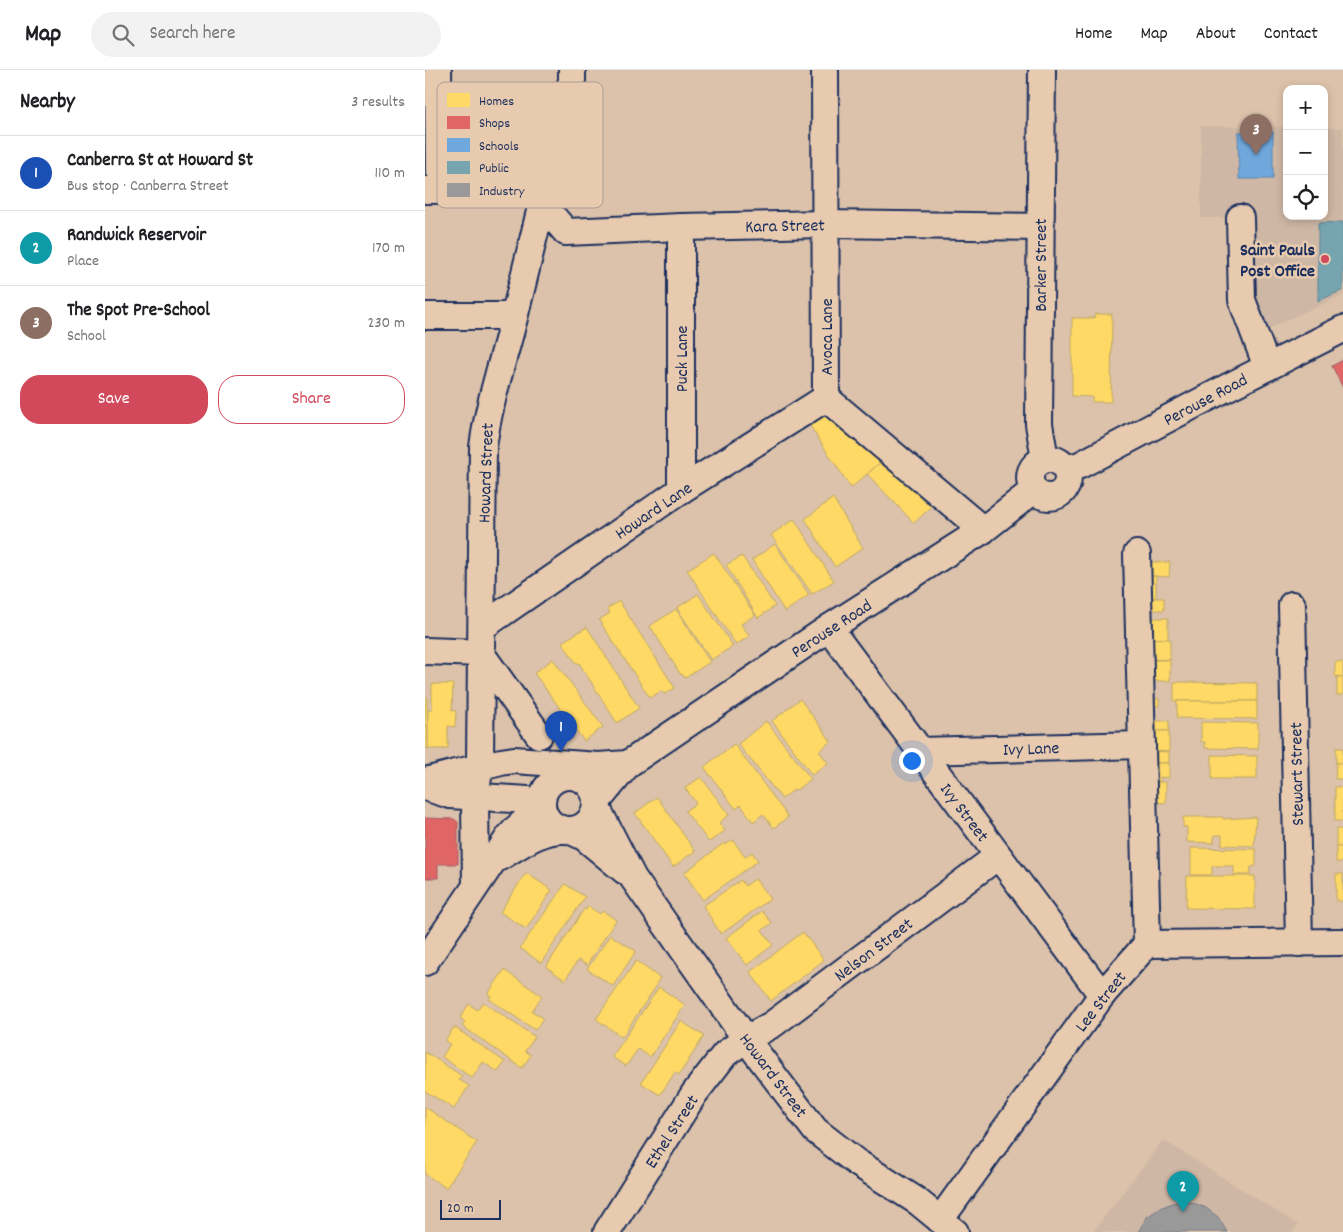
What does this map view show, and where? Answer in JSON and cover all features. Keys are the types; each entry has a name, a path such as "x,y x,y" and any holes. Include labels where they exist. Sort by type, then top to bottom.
{"street":[{"name":"Avoca Lane","path":"825,70 826,398 983,530"},
{"name":"Barker Street","path":"1042,70 1039,424 1055,464"},
{"path":"432,180 437,88"},
{"name":"Howard Street","path":"472,777 482,626 483,447 487,416 541,208"},
{"name":"Kara Street","path":"545,208 566,232 825,224 1040,227"},
{"path":"1240,218 1242,300 1267,367"},
{"name":"Puck Lane","path":"681,227 681,490"},
{"path":"425,316 514,316"},
{"name":"Perouse Road","path":"596,805 628,764 829,628 983,530 1034,490 1029,480 1032,469 1039,461 1080,465 1343,329"},
{"name":"Howard Lane","path":"482,626 681,490 826,398"},
{"path":"1137,554 1147,944 1343,942"},
{"name":"Stewart Street","path":"1292,605 1299,943"},
{"name":"Ivy Street","path":"829,628 1102,995"},
{"path":"425,651 481,654 539,735"},
{"name":"Ivy Lane","path":"920,751 1142,745"},
{"path":"425,781 472,777 514,760 598,766 628,764"},
{"name":"Perouse Road","path":"472,777 568,778 628,764"},
{"path":"425,787 450,795 472,777"},
{"path":"472,777 541,805 547,820 555,826 566,830"},
{"path":"472,777 476,884"},
{"path":"425,962 476,884 492,861 514,831 541,805 547,786 568,778 586,782 592,788 596,805 593,815 587,823 578,828 552,831 537,836 492,861"},
{"name":"Howard Street","path":"596,805 633,878 746,1039 815,1130 856,1162 917,1202 947,1226"},
{"name":"Howard Street","path":"566,830 584,837 633,878"},
{"name":"Nelson Street","path":"746,1039 773,1024 998,856"},
{"name":"Lee Street","path":"947,1226 1102,995 1147,944"},
{"name":"Ethel Street","path":"607,1232 694,1094 725,1054 746,1039"}],"shaded area":[{"path":"1201,126 1283,127 1283,220 1328,220 1328,128 1343,128 1343,295 1282,322 1245,343 1226,218 1201,218"},
{"path":"1163,1140 1298,1225 1292,1232 1093,1232"}],"building: Homes":[{"path":"1095,314 1112,314 1111,402 1092,402 1092,397 1072,396 1072,318 1094,318"},
{"path":"824,415 882,461 851,488 810,426"},
{"path":"882,461 931,507 914,523 867,474"},
{"path":"833,498 863,548 835,567 805,519"},
{"path":"794,519 834,581 812,594 771,535"},
{"path":"775,544 809,595 785,612 752,560"},
{"path":"714,553 755,615 741,624 749,636 736,645 687,570"},
{"path":"742,556 775,606 758,618 726,565"},
{"path":"1151,562 1170,562 1169,577 1151,576"},
{"path":"1148,576 1156,576 1156,598 1148,598"},
{"path":"698,594 733,646 711,660 677,608"},
{"path":"1150,598 1164,598 1164,610 1150,610"},
{"path":"619,601 675,688 665,694 661,691 650,698 599,620 610,613 607,609"},
{"path":"676,609 710,662 685,678 681,675 650,626"},
{"path":"1147,618 1168,618 1168,639 1147,638"},
{"path":"587,627 639,708 617,723 579,663 576,663 562,642"},
{"path":"1147,638 1170,639 1170,660 1147,659"},
{"path":"553,659 603,727 584,741 534,673"},
{"path":"1150,660 1170,660 1170,681 1150,681"},
{"path":"1335,662 1343,662 1343,677 1335,676"},
{"path":"1337,677 1343,677 1343,695 1337,695"},
{"path":"1174,682 1257,683 1257,701 1174,701"},
{"path":"432,684 453,684 452,710 456,711 455,727 448,726 448,749 428,749 428,710 432,710"},
{"path":"425,697 427,697 428,748 425,748"},
{"path":"800,699 831,741 819,751 828,763 812,775 772,721"},
{"path":"1149,699 1159,699 1159,706 1149,706"},
{"path":"1177,701 1257,701 1257,719 1177,718"},
{"path":"766,721 811,779 782,799 738,744"},
{"path":"1150,721 1169,721 1169,731 1149,731"},
{"path":"1201,722 1258,723 1258,749 1205,748 1205,742 1201,742"},
{"path":"1152,731 1169,731 1169,752 1152,752"},
{"path":"734,744 788,817 774,828 763,814 753,822 741,805 736,809 704,767"},
{"path":"1336,748 1343,748 1343,763 1336,763"},
{"path":"1151,751 1169,752 1169,763 1151,763"},
{"path":"1212,755 1257,756 1257,779 1212,779"},
{"path":"1151,763 1169,763 1169,778 1160,777 1160,782 1150,782"},
{"path":"1336,763 1343,763 1343,779 1335,779"},
{"path":"701,777 729,815 719,823 725,831 709,842 685,811 696,803 685,788"},
{"path":"1150,782 1166,782 1166,803 1150,802"},
{"path":"1335,787 1343,787 1343,821 1335,821"},
{"path":"657,797 695,851 673,867 635,813"},
{"path":"1183,817 1223,817 1223,819 1256,817 1254,846 1222,845 1222,835 1214,835 1214,843 1187,842 1187,827 1183,827"},
{"path":"1336,829 1343,829 1343,847 1336,847"},
{"path":"733,840 745,857 752,852 758,861 703,900 684,873 724,843 725,845"},
{"path":"1336,847 1343,847 1343,862 1336,862"},
{"path":"1191,848 1256,849 1256,866 1251,867 1250,875 1234,875 1234,866 1212,866 1212,875 1191,875"},
{"path":"526,873 552,890 526,929 500,912"},
{"path":"1336,874 1343,874 1343,901 1336,901"},
{"path":"1187,876 1255,876 1255,909 1186,908"},
{"path":"755,879 770,899 721,934 703,906 741,880 745,886"},
{"path":"565,884 585,897 541,963 520,948"},
{"path":"588,906 600,914 603,911 616,920 587,965 578,960 565,980 546,967 584,909 586,910"},
{"path":"762,911 772,923 762,930 773,945 747,965 726,938"},
{"path":"803,932 824,960 771,1001 750,972"},
{"path":"610,935 636,951 613,986 587,969"},
{"path":"636,961 660,978 622,1037 596,1019"},
{"path":"504,970 542,996 532,1011 543,1018 535,1030 489,999 491,996 488,994"},
{"path":"659,987 685,1005 650,1057 638,1049 626,1066 612,1057"},
{"path":"483,1002 535,1037 525,1051 531,1055 522,1068 462,1026 465,1022 460,1018 469,1004 477,1010"},
{"path":"681,1021 704,1036 679,1075 675,1072 660,1095 641,1083"},
{"path":"454,1027 505,1062 498,1072 483,1062 472,1078 442,1057 450,1044 445,1041"},
{"path":"425,1052 462,1076 459,1080 469,1086 454,1109 425,1091"},
{"path":"425,1107 477,1142 446,1188 425,1174"}],"building: Shops":[{"path":"1343,360 1343,388 1332,366"},
{"path":"425,818 454,819 458,822 458,864 438,864 438,878 425,878"}],"building: Schools":[{"path":"1238,132 1273,132 1273,179 1239,179"}],"building: Public":[{"path":"1343,222 1343,290 1318,301 1318,223"}],"building: Industry":[{"path":"1175,1202 1191,1202 1206,1208 1218,1217 1227,1232 1138,1232 1147,1217 1160,1208"}],"place":[{"name":"The Spot Pre-School","path":"1256,155"},
{"name":"Saint Pauls Post Office","path":"1325,259"},
{"name":"Canberra St at Howard St","path":"561,752"},
{"name":"Randwick Reservoir","path":"1183,1212"}]}
